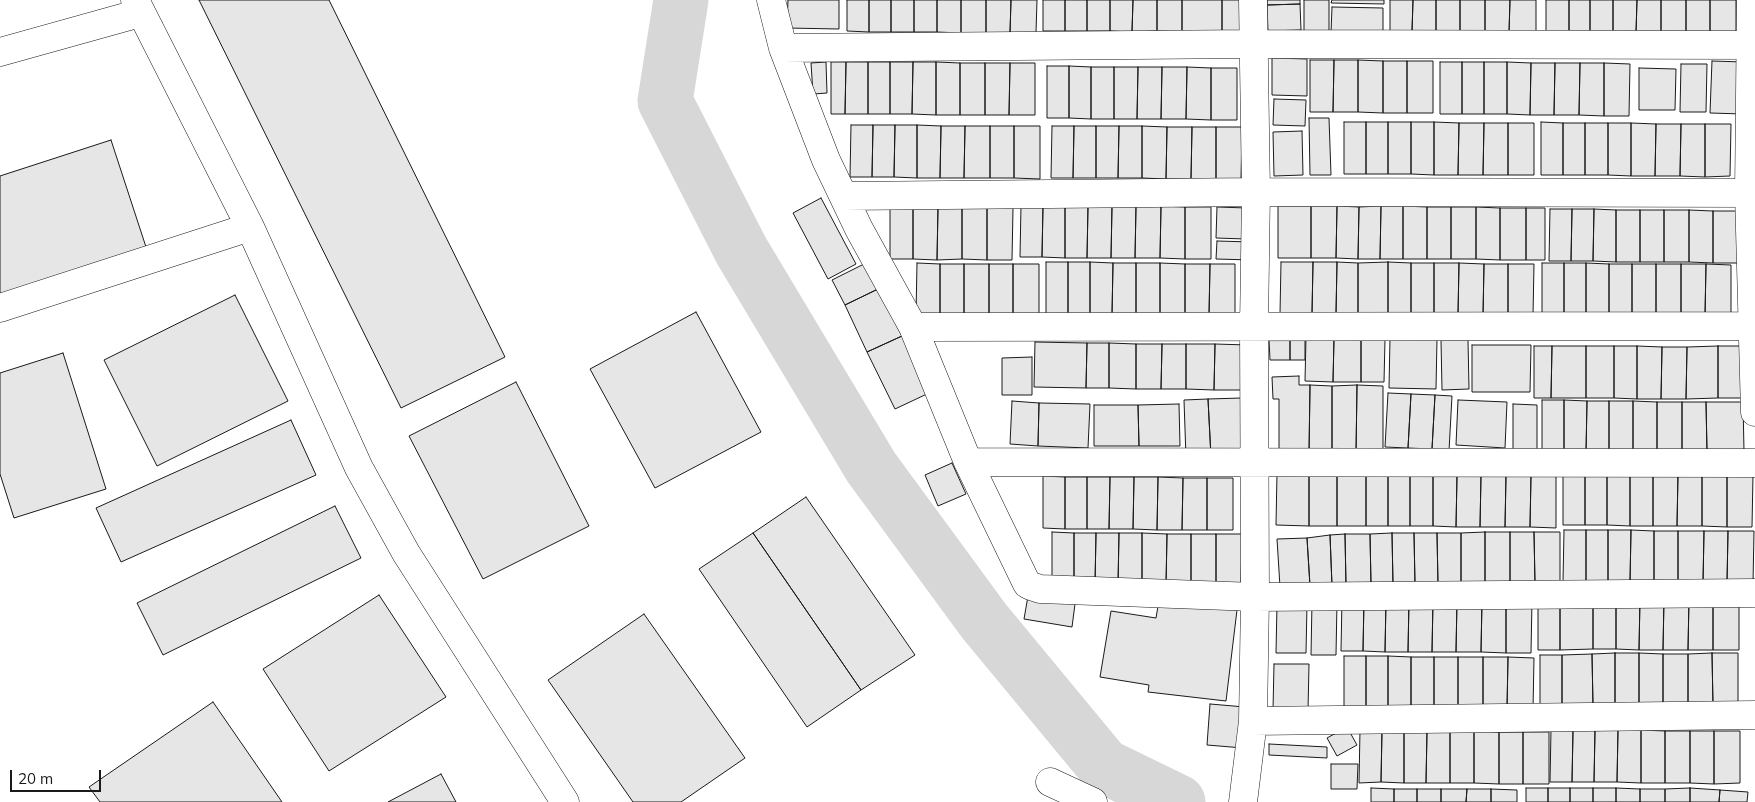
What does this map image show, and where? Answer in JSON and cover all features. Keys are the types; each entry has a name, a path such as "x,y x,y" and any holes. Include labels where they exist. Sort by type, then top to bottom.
{"street":[{"path":"771,0 783,48 826,160 859,229 913,327 968,462 1027,584 1040,589 1255,597 1755,593"},
{"path":"1243,801 1253,721 1255,597 1254,326 1256,192 1252,44 1253,0"},
{"path":"1751,0 1755,412"},
{"path":"0,52 138,7 250,227 359,468 406,553 565,802"},
{"path":"783,48 1252,44 1752,45"},
{"path":"844,196 1256,192 1752,193"},
{"path":"0,308 250,227"},
{"path":"913,327 1754,326"},
{"path":"968,462 1755,463"},
{"path":"1253,721 1755,715"},
{"path":"1050,782 1093,802"}],"building":[{"path":"199,0 329,0 505,357 401,408"},
{"path":"788,0 839,0 839,29 787,28"},
{"path":"847,0 869,0 869,32 847,31"},
{"path":"869,0 891,0 891,32 869,32"},
{"path":"891,0 914,0 914,32 891,32"},
{"path":"914,0 937,0 937,32 914,32"},
{"path":"937,0 961,0 961,33 937,32"},
{"path":"961,0 986,0 986,33 961,33"},
{"path":"986,0 1011,0 1010,33 986,33"},
{"path":"1011,0 1037,0 1036,33 1010,33"},
{"path":"1043,0 1065,0 1065,31 1043,31"},
{"path":"1065,0 1087,0 1087,31 1065,31"},
{"path":"1087,0 1110,0 1110,31 1087,31"},
{"path":"1110,0 1133,0 1132,32 1110,31"},
{"path":"1133,0 1157,0 1157,31 1132,32"},
{"path":"1157,0 1182,0 1182,32 1157,31"},
{"path":"1182,0 1222,0 1222,34 1182,32"},
{"path":"1222,0 1248,0 1248,34 1222,34"},
{"path":"1267,0 1300,0 1300,4 1267,5"},
{"path":"1304,0 1329,0 1329,34 1304,33"},
{"path":"1332,0 1384,0 1384,4 1331,3"},
{"path":"1390,0 1413,0 1412,32 1390,32"},
{"path":"1413,0 1436,0 1436,33 1412,32"},
{"path":"1436,0 1460,0 1460,32 1436,33"},
{"path":"1460,0 1485,0 1485,33 1460,32"},
{"path":"1485,0 1510,0 1509,33 1485,33"},
{"path":"1510,0 1536,0 1536,33 1509,33"},
{"path":"1546,0 1569,0 1569,32 1546,32"},
{"path":"1569,0 1590,0 1590,33 1569,32"},
{"path":"1590,0 1613,0 1613,33 1590,33"},
{"path":"1613,0 1637,0 1636,33 1613,33"},
{"path":"1637,0 1661,0 1661,33 1636,33"},
{"path":"1661,0 1686,0 1686,33 1661,33"},
{"path":"1686,0 1710,0 1710,34 1686,33"},
{"path":"1710,0 1736,0 1736,34 1710,34"},
{"path":"1300,4 1301,30 1268,31 1267,5"},
{"path":"1332,7 1383,8 1383,34 1331,33"},
{"path":"1272,58 1307,59 1307,96 1272,95"},
{"path":"1310,60 1334,60 1333,112 1310,112"},
{"path":"1334,60 1358,60 1358,112 1333,112"},
{"path":"1358,60 1383,61 1383,113 1358,112"},
{"path":"1383,61 1407,61 1407,113 1383,113"},
{"path":"1407,61 1433,61 1433,113 1407,113"},
{"path":"1712,61 1744,62 1743,114 1710,113"},
{"path":"826,62 827,93 813,94 811,63"},
{"path":"831,62 846,62 845,114 831,114"},
{"path":"846,62 868,62 868,114 845,114"},
{"path":"868,62 890,62 890,114 868,114"},
{"path":"890,62 913,62 912,114 890,114"},
{"path":"913,62 936,62 936,115 912,114"},
{"path":"936,62 960,63 960,115 936,115"},
{"path":"1440,62 1462,62 1462,114 1440,114"},
{"path":"1462,62 1484,62 1484,114 1462,114"},
{"path":"1484,62 1507,62 1507,114 1484,114"},
{"path":"1507,62 1531,63 1530,115 1507,114"},
{"path":"960,63 985,63 985,115 960,115"},
{"path":"985,63 1010,63 1009,115 985,115"},
{"path":"1010,63 1035,63 1035,115 1009,115"},
{"path":"1531,63 1555,63 1554,115 1530,115"},
{"path":"1555,63 1580,63 1579,115 1554,115"},
{"path":"1580,63 1604,63 1604,116 1579,115"},
{"path":"1604,63 1630,64 1629,116 1604,116"},
{"path":"1681,64 1707,64 1706,112 1680,112"},
{"path":"1047,66 1069,66 1069,118 1047,118"},
{"path":"1069,66 1091,67 1091,119 1069,118"},
{"path":"1091,67 1114,67 1114,119 1091,119"},
{"path":"1114,67 1138,67 1137,119 1114,119"},
{"path":"1138,67 1162,67 1161,119 1137,119"},
{"path":"1162,67 1187,67 1186,119 1161,119"},
{"path":"1187,67 1211,68 1211,120 1186,119"},
{"path":"1211,68 1237,68 1237,120 1211,120"},
{"path":"1639,68 1676,69 1675,110 1639,110"},
{"path":"1274,99 1306,100 1305,126 1273,125"},
{"path":"1309,118 1329,118 1331,175 1310,175"},
{"path":"1344,122 1366,122 1366,174 1344,174"},
{"path":"1366,122 1388,122 1388,174 1366,174"},
{"path":"1388,122 1411,122 1411,174 1388,174"},
{"path":"1411,122 1434,122 1434,175 1411,174"},
{"path":"1434,122 1459,123 1458,175 1434,175"},
{"path":"1541,122 1563,123 1563,175 1541,175"},
{"path":"1459,123 1484,123 1483,175 1458,175"},
{"path":"1484,123 1508,123 1508,175 1483,175"},
{"path":"1508,123 1534,123 1534,175 1508,175"},
{"path":"1563,123 1585,123 1585,175 1563,175"},
{"path":"1585,123 1608,123 1608,175 1585,175"},
{"path":"1608,123 1631,123 1631,176 1608,175"},
{"path":"1631,123 1656,124 1655,176 1631,176"},
{"path":"1656,124 1681,124 1680,176 1655,176"},
{"path":"1681,124 1705,124 1705,177 1680,176"},
{"path":"1705,124 1731,124 1730,176 1705,177"},
{"path":"851,125 873,125 872,177 850,177"},
{"path":"873,125 895,125 894,177 872,177"},
{"path":"895,125 917,125 917,178 894,177"},
{"path":"917,125 941,126 940,178 917,178"},
{"path":"941,126 965,126 964,178 940,178"},
{"path":"965,126 990,126 990,178 964,178"},
{"path":"990,126 1014,126 1014,178 990,178"},
{"path":"1014,126 1040,126 1040,179 1014,178"},
{"path":"1052,126 1074,126 1073,178 1051,178"},
{"path":"1074,126 1096,126 1096,178 1073,178"},
{"path":"1096,126 1119,126 1118,178 1096,178"},
{"path":"1119,126 1142,126 1142,178 1118,178"},
{"path":"1142,126 1167,127 1166,179 1142,178"},
{"path":"1167,127 1192,127 1191,179 1166,179"},
{"path":"1192,127 1216,127 1216,179 1191,179"},
{"path":"1216,127 1242,127 1241,179 1216,179"},
{"path":"1302,131 1303,175 1274,176 1273,132"},
{"path":"111,140 146,247 0,294 0,176"},
{"path":"821,198 856,264 828,279 793,213"},
{"path":"1021,205 1043,205 1042,257 1020,257"},
{"path":"1043,205 1065,206 1065,258 1042,257"},
{"path":"1065,206 1088,206 1087,258 1065,258"},
{"path":"1088,206 1112,206 1111,258 1087,258"},
{"path":"1112,206 1136,206 1135,258 1111,258"},
{"path":"1136,206 1161,206 1160,258 1135,258"},
{"path":"1161,206 1185,207 1185,259 1160,258"},
{"path":"1278,206 1311,206 1311,258 1278,258"},
{"path":"1311,206 1337,206 1336,258 1311,258"},
{"path":"1337,206 1359,207 1358,259 1336,258"},
{"path":"1381,206 1380,259 1358,259 1359,207"},
{"path":"1381,206 1403,206 1403,259 1380,259"},
{"path":"1403,206 1427,207 1427,259 1403,259"},
{"path":"890,207 913,207 913,259 890,259"},
{"path":"913,207 938,207 937,260 913,259"},
{"path":"938,207 962,207 962,259 937,260"},
{"path":"962,207 987,208 987,260 962,259"},
{"path":"1185,207 1211,207 1211,259 1185,259"},
{"path":"1217,207 1247,208 1246,239 1216,238"},
{"path":"1427,207 1451,207 1451,259 1427,259"},
{"path":"1451,207 1476,207 1476,259 1451,259"},
{"path":"1476,207 1500,208 1500,260 1476,259"},
{"path":"987,208 1013,208 1012,260 987,260"},
{"path":"1500,208 1526,208 1526,260 1500,260"},
{"path":"1526,208 1545,208 1545,260 1526,260"},
{"path":"1550,209 1572,209 1571,261 1549,261"},
{"path":"1572,209 1594,209 1593,261 1571,261"},
{"path":"1594,209 1616,210 1616,262 1593,261"},
{"path":"1616,210 1640,210 1640,262 1616,262"},
{"path":"1640,210 1664,210 1664,262 1640,262"},
{"path":"1664,210 1689,210 1689,262 1664,262"},
{"path":"1689,210 1713,211 1713,263 1689,262"},
{"path":"1713,211 1739,211 1739,263 1713,263"},
{"path":"1217,241 1252,242 1252,260 1216,259"},
{"path":"1046,262 1068,262 1068,314 1046,314"},
{"path":"1068,262 1090,262 1090,314 1068,314"},
{"path":"1090,262 1113,263 1112,315 1090,314"},
{"path":"1281,262 1313,262 1312,314 1280,314"},
{"path":"1313,262 1337,262 1336,314 1312,314"},
{"path":"1337,262 1358,263 1358,315 1336,314"},
{"path":"1388,262 1388,314 1358,315 1358,263"},
{"path":"1388,262 1411,263 1411,315 1388,314"},
{"path":"866,263 878,289 845,305 832,280"},
{"path":"917,263 940,264 940,316 916,315"},
{"path":"1113,263 1136,263 1136,315 1112,315"},
{"path":"1136,263 1160,263 1160,315 1136,315"},
{"path":"1160,263 1185,264 1185,316 1160,315"},
{"path":"1411,263 1434,263 1434,315 1411,315"},
{"path":"1434,263 1459,263 1458,315 1434,315"},
{"path":"1459,263 1484,264 1483,316 1458,315"},
{"path":"1542,263 1564,263 1564,315 1542,315"},
{"path":"1564,263 1586,263 1586,315 1564,315"},
{"path":"1586,263 1609,264 1609,316 1586,315"},
{"path":"940,264 964,264 964,316 940,316"},
{"path":"964,264 989,264 989,316 964,316"},
{"path":"989,264 1013,264 1013,317 989,316"},
{"path":"1013,264 1039,264 1039,316 1013,317"},
{"path":"1185,264 1210,264 1209,316 1185,316"},
{"path":"1210,264 1235,264 1235,316 1209,316"},
{"path":"1484,264 1508,264 1508,316 1483,316"},
{"path":"1508,264 1534,264 1533,316 1508,316"},
{"path":"1609,264 1632,264 1632,316 1609,316"},
{"path":"1632,264 1656,264 1656,316 1632,316"},
{"path":"1656,264 1681,264 1681,316 1656,316"},
{"path":"1681,264 1706,264 1705,316 1681,316"},
{"path":"1706,264 1731,265 1731,317 1705,316"},
{"path":"878,289 902,336 867,352 845,305"},
{"path":"235,295 288,401 157,466 104,360"},
{"path":"696,312 761,432 655,488 590,369"},
{"path":"902,336 929,393 895,409 867,352"},
{"path":"1306,337 1334,338 1333,382 1305,381"},
{"path":"1334,338 1361,338 1361,382 1333,382"},
{"path":"1361,338 1385,339 1384,382 1361,382"},
{"path":"1390,338 1437,339 1436,389 1389,388"},
{"path":"1290,339 1290,360 1270,360 1269,340"},
{"path":"1290,339 1305,339 1305,360 1290,360"},
{"path":"1441,340 1468,340 1469,389 1442,390"},
{"path":"1035,342 1087,343 1086,388 1034,387"},
{"path":"1087,343 1109,343 1109,388 1086,388"},
{"path":"1109,343 1136,344 1136,389 1109,388"},
{"path":"1136,344 1162,344 1161,389 1136,389"},
{"path":"1162,344 1186,344 1186,389 1161,389"},
{"path":"1186,344 1215,344 1214,390 1186,389"},
{"path":"1215,344 1248,345 1247,390 1214,390"},
{"path":"1472,345 1531,345 1530,392 1472,392"},
{"path":"1534,346 1552,346 1551,398 1534,398"},
{"path":"1552,346 1586,346 1586,398 1551,398"},
{"path":"1586,346 1614,346 1614,398 1586,398"},
{"path":"1614,346 1637,346 1637,399 1614,398"},
{"path":"1637,346 1662,347 1661,399 1637,399"},
{"path":"1718,346 1718,398 1686,399 1687,347"},
{"path":"1718,346 1744,346 1744,398 1718,398"},
{"path":"1662,347 1687,347 1686,399 1661,399"},
{"path":"63,353 106,489 14,518 0,474 0,373"},
{"path":"1032,357 1032,395 1002,395 1002,358"},
{"path":"1299,376 1299,385 1310,385 1309,454 1279,454 1279,399 1273,399 1272,377"},
{"path":"516,382 589,526 483,579 409,436"},
{"path":"1310,385 1332,386 1332,454 1309,454"},
{"path":"1357,385 1356,454 1332,454 1332,386"},
{"path":"1357,385 1383,386 1383,455 1356,454"},
{"path":"1388,393 1411,394 1408,448 1385,447"},
{"path":"1411,394 1435,395 1432,449 1408,448"},
{"path":"1435,395 1452,396 1449,451 1432,449"},
{"path":"1241,398 1244,455 1211,457 1208,399"},
{"path":"1208,399 1211,457 1186,458 1184,400"},
{"path":"1458,400 1507,402 1505,448 1456,445"},
{"path":"1542,400 1564,400 1564,452 1542,453"},
{"path":"1564,400 1587,401 1586,453 1564,452"},
{"path":"1012,401 1039,403 1038,446 1010,444"},
{"path":"1587,401 1609,401 1609,453 1586,453"},
{"path":"1609,401 1633,401 1633,454 1609,453"},
{"path":"1633,401 1657,402 1657,453 1633,454"},
{"path":"1657,402 1682,402 1682,453 1657,453"},
{"path":"1682,402 1706,402 1707,452 1682,453"},
{"path":"1706,402 1743,402 1744,451 1707,452"},
{"path":"1039,403 1090,404 1088,448 1038,446"},
{"path":"1179,404 1180,446 1139,446 1138,405"},
{"path":"1513,404 1537,405 1537,454 1513,453"},
{"path":"1094,405 1138,405 1139,446 1094,446"},
{"path":"291,420 316,475 121,562 96,508"},
{"path":"952,463 966,494 938,506 925,475"},
{"path":"1277,473 1309,473 1309,526 1276,525"},
{"path":"1309,473 1337,474 1337,526 1309,526"},
{"path":"1563,473 1585,473 1585,525 1563,525"},
{"path":"1585,473 1607,473 1607,525 1585,525"},
{"path":"1607,473 1630,474 1630,526 1607,525"},
{"path":"1337,474 1366,474 1366,526 1337,526"},
{"path":"1366,474 1388,474 1388,526 1366,526"},
{"path":"1388,474 1410,474 1410,526 1388,526"},
{"path":"1410,474 1433,474 1433,526 1410,526"},
{"path":"1433,474 1457,475 1456,527 1433,526"},
{"path":"1630,474 1653,474 1653,526 1630,526"},
{"path":"1653,474 1678,474 1677,526 1653,526"},
{"path":"1678,474 1702,474 1702,526 1677,526"},
{"path":"1702,474 1727,475 1727,527 1702,526"},
{"path":"1457,475 1481,475 1480,527 1456,527"},
{"path":"1481,475 1506,475 1505,527 1480,527"},
{"path":"1506,475 1531,475 1530,527 1505,527"},
{"path":"1531,475 1556,476 1556,528 1530,527"},
{"path":"1727,475 1753,475 1752,527 1727,527"},
{"path":"1043,476 1065,477 1065,529 1043,528"},
{"path":"1065,477 1087,477 1087,529 1065,529"},
{"path":"1087,477 1110,477 1109,529 1087,529"},
{"path":"1110,477 1134,477 1133,529 1109,529"},
{"path":"1134,477 1158,477 1157,530 1133,529"},
{"path":"1158,477 1183,478 1182,530 1157,530"},
{"path":"1183,478 1207,478 1207,530 1182,530"},
{"path":"1207,478 1233,478 1233,530 1207,530"},
{"path":"806,497 915,655 861,690 753,533"},
{"path":"335,506 361,558 163,655 137,603"},
{"path":"1564,530 1586,530 1586,582 1563,582"},
{"path":"1586,530 1608,530 1608,582 1586,582"},
{"path":"1608,530 1631,530 1630,582 1608,582"},
{"path":"1631,530 1654,531 1654,583 1630,582"},
{"path":"1654,531 1678,531 1678,583 1654,583"},
{"path":"1678,531 1704,531 1703,583 1678,583"},
{"path":"1704,531 1728,531 1727,583 1703,583"},
{"path":"1728,531 1754,531 1753,584 1727,583"},
{"path":"1052,532 1074,533 1074,585 1052,584"},
{"path":"1485,532 1485,584 1461,584 1461,533"},
{"path":"1485,532 1510,532 1510,584 1485,584"},
{"path":"1510,532 1534,532 1535,584 1510,584"},
{"path":"1534,532 1560,532 1560,584 1535,584"},
{"path":"753,533 861,690 807,727 699,569"},
{"path":"1074,533 1096,533 1095,585 1074,585"},
{"path":"1096,533 1119,533 1118,585 1095,585"},
{"path":"1119,533 1142,533 1142,586 1118,585"},
{"path":"1142,533 1167,534 1166,586 1142,586"},
{"path":"1392,533 1393,585 1371,585 1370,534"},
{"path":"1392,533 1414,533 1415,585 1393,585"},
{"path":"1414,533 1437,533 1438,585 1415,585"},
{"path":"1437,533 1461,533 1461,584 1438,585"},
{"path":"1167,534 1191,534 1191,586 1166,586"},
{"path":"1191,534 1216,534 1216,586 1191,586"},
{"path":"1216,534 1242,534 1241,586 1216,586"},
{"path":"1345,534 1346,586 1332,586 1330,535"},
{"path":"1345,534 1370,534 1371,585 1346,586"},
{"path":"1330,535 1332,586 1310,586 1307,538"},
{"path":"1307,538 1310,586 1280,587 1277,539"},
{"path":"379,595 446,697 329,771 263,669"},
{"path":"1028,596 1075,604 1072,627 1024,619"},
{"path":"1593,597 1593,649 1560,650 1560,598"},
{"path":"1593,597 1616,597 1616,649 1593,649"},
{"path":"1616,597 1640,598 1639,650 1616,649"},
{"path":"1538,598 1560,598 1560,650 1538,650"},
{"path":"1640,598 1664,598 1663,650 1639,650"},
{"path":"1664,598 1689,598 1688,650 1663,650"},
{"path":"1689,598 1713,598 1713,650 1688,650"},
{"path":"1713,598 1739,598 1739,650 1713,650"},
{"path":"1342,599 1364,599 1363,651 1341,651"},
{"path":"1364,599 1386,600 1385,652 1363,651"},
{"path":"1159,600 1237,610 1226,701 1148,692 1149,685 1100,677 1111,611 1156,618"},
{"path":"1386,600 1409,600 1408,652 1385,652"},
{"path":"1409,600 1433,600 1432,652 1408,652"},
{"path":"1433,600 1457,600 1456,652 1432,652"},
{"path":"1457,600 1482,600 1481,652 1456,652"},
{"path":"1482,600 1506,601 1506,653 1481,652"},
{"path":"1506,601 1532,601 1531,653 1506,653"},
{"path":"1312,602 1337,602 1336,655 1311,655"},
{"path":"1277,604 1307,605 1306,653 1276,653"},
{"path":"644,614 745,758 681,802 633,802 548,680"},
{"path":"1615,653 1615,705 1593,706 1592,654"},
{"path":"1615,653 1639,653 1639,706 1615,705"},
{"path":"1639,653 1663,654 1663,705 1639,706"},
{"path":"1712,653 1713,706 1688,706 1688,654"},
{"path":"1712,653 1738,653 1738,706 1713,706"},
{"path":"1592,654 1593,706 1562,706 1562,655"},
{"path":"1663,654 1688,654 1688,706 1663,705"},
{"path":"1540,655 1562,655 1562,706 1540,706"},
{"path":"1344,656 1366,656 1366,708 1344,708"},
{"path":"1366,656 1388,656 1388,708 1366,708"},
{"path":"1388,656 1411,657 1411,709 1388,708"},
{"path":"1411,657 1434,657 1434,709 1411,709"},
{"path":"1434,657 1458,657 1458,709 1434,709"},
{"path":"1458,657 1483,657 1483,709 1458,709"},
{"path":"1483,657 1508,657 1507,709 1483,709"},
{"path":"1508,657 1534,658 1533,710 1507,709"},
{"path":"1274,664 1309,664 1308,711 1273,710"},
{"path":"213,702 282,802 100,802 89,787"},
{"path":"1210,704 1245,707 1243,748 1207,745"},
{"path":"1347,727 1357,745 1337,756 1327,738"},
{"path":"1360,730 1382,730 1381,782 1359,783"},
{"path":"1382,730 1404,731 1404,783 1381,782"},
{"path":"1551,730 1573,730 1572,782 1550,782"},
{"path":"1573,730 1595,730 1594,782 1572,782"},
{"path":"1595,730 1618,730 1617,782 1594,782"},
{"path":"1618,730 1641,730 1641,783 1617,782"},
{"path":"1641,730 1665,731 1665,783 1641,783"},
{"path":"1404,731 1427,731 1426,783 1404,783"},
{"path":"1427,731 1450,731 1450,783 1426,783"},
{"path":"1450,731 1474,731 1474,783 1450,783"},
{"path":"1474,731 1499,732 1499,784 1474,783"},
{"path":"1665,731 1690,731 1690,783 1665,783"},
{"path":"1690,731 1714,731 1714,784 1690,783"},
{"path":"1714,731 1740,731 1740,783 1714,784"},
{"path":"1499,732 1523,732 1523,784 1499,784"},
{"path":"1523,732 1549,732 1549,784 1523,784"},
{"path":"1269,744 1327,747 1327,758 1269,755"},
{"path":"1331,764 1358,764 1357,789 1331,789"},
{"path":"441,774 456,802 388,802"},
{"path":"1371,788 1394,789 1394,802 1371,802"},
{"path":"1526,788 1548,788 1548,802 1526,802"},
{"path":"1548,788 1570,788 1570,802 1548,802"},
{"path":"1570,788 1593,788 1593,802 1570,802"},
{"path":"1593,788 1616,788 1616,802 1593,802"},
{"path":"1616,788 1640,789 1640,802 1616,802"},
{"path":"1690,788 1690,802 1665,802 1665,789"},
{"path":"1690,788 1720,790 1719,802 1690,802"},
{"path":"1394,789 1417,789 1417,802 1394,802"},
{"path":"1417,789 1441,789 1441,802 1417,802"},
{"path":"1441,789 1467,789 1466,802 1441,802"},
{"path":"1467,789 1491,789 1491,802 1466,802"},
{"path":"1491,789 1517,790 1517,802 1491,802"},
{"path":"1640,789 1665,789 1665,802 1640,802"},
{"path":"1720,790 1748,792 1747,802 1719,802"}],"waterway":[{"path":"681,0 665,101 741,250 871,467 984,621 1104,766 1178,802"}]}
